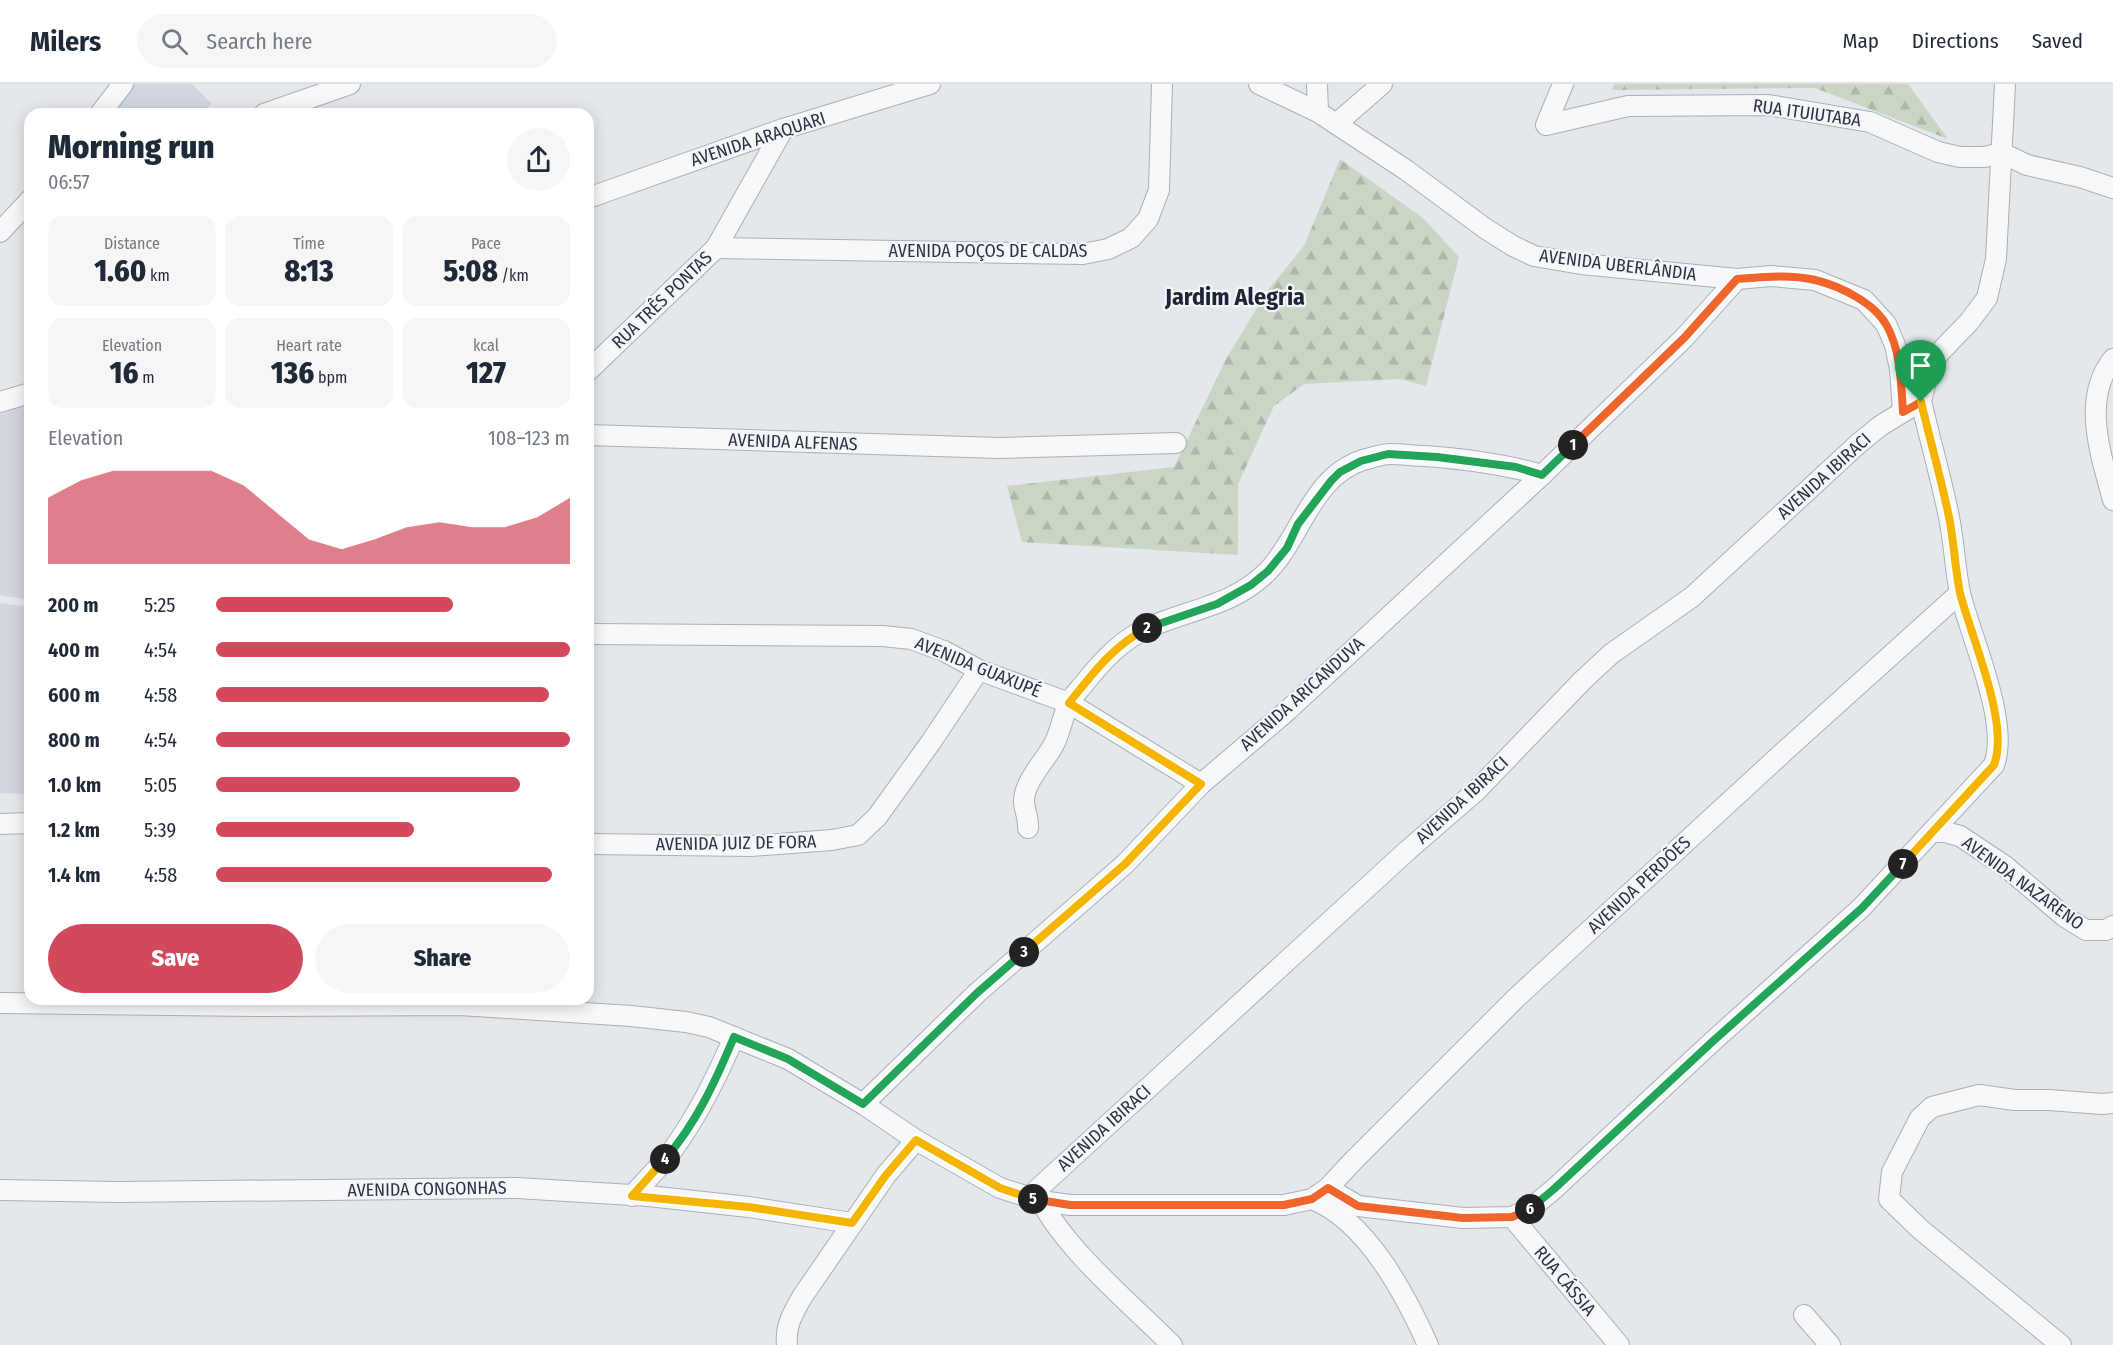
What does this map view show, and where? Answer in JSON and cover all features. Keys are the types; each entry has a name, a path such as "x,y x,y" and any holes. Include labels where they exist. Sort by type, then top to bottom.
{"street":[{"path":"105,108 123,84"},
{"path":"281,108 350,84"},
{"name":"AVENIDA ARAQUARI","path":"594,196 783,129 930,84"},
{"name":"AVENIDA POÇOS DE CALDAS","path":"716,248 1083,254 1107,249 1131,238 1148,219 1159,190 1162,84"},
{"name":"AVENIDA UBERLÂNDIA","path":"1259,84 1318,112 1406,170 1486,229 1534,256 1591,265 1737,279 1771,276 1815,280 1864,300 1886,324 1895,345 1900,369 1903,412"},
{"path":"1317,84 1318,112"},
{"path":"1336,124 1382,84"},
{"name":"RUA ITUIUTABA","path":"1563,84 1546,125 1628,106 1768,105 1870,122 1938,152 1960,157 1984,157 2002,153"},
{"path":"191,1005 460,1005 631,1016 686,1022 734,1037 788,1059 863,1104 916,1140 1000,1188 1035,1199 1070,1205 1284,1205 1320,1194 1366,1208 1463,1218 1512,1217 1531,1208 1862,908 1994,765 1998,755 1996,720 1983,666 1960,593 1949,519 1921,402 1930,366 1940,352 1970,322 1987,298 1996,259 2005,84"},
{"name":"RUA TRÊS PONTAS","path":"594,365 716,248 783,129"},
{"path":"2002,153 2027,165 2080,177 2113,188"},
{"path":"0,232 24,206"},
{"name":"AVENIDA ARICANDUVA","path":"863,1104 977,993 1125,864 1201,784 1287,711 1542,475 1684,338 1737,279"},
{"path":"2112,491 2097,437 2095,399 2104,370 2113,359"},
{"path":"0,402 24,395"},
{"name":"AVENIDA IBIRACI","path":"1035,1199 1408,850 1475,792 1611,654 1692,597 1880,426 1921,402"},
{"name":"AVENIDA ALFENAS","path":"594,435 999,448 1176,443"},
{"path":"1028,828 1029,818 1024,801 1028,785 1059,736 1069,703 1100,664 1111,652 1131,637 1150,627 1231,598 1259,578 1287,548 1298,524 1340,472 1361,461 1388,454 1437,457 1516,467 1542,475"},
{"name":"AVENIDA PERDÕES","path":"1320,1194 1517,997 1796,740 1960,593"},
{"name":"AVENIDA GUAXUPÉ","path":"594,634 883,636 911,639 944,651 979,670 1069,703 1201,784"},
{"name":"AVENIDA JUIZ DE FORA","path":"594,844 751,846 832,840 858,835 877,817 979,670"},
{"path":"0,824 24,823"},
{"name":"AVENIDA NAZARENO","path":"1932,832 1945,832 1960,836 2005,866 2065,916 2086,930 2106,930 2113,926"},
{"path":"0,1003 24,1003"},
{"path":"632,1196 670,1153 691,1124 717,1077 734,1037"},
{"path":"2061,1345 1920,1229 1889,1199 1892,1172 1920,1118 1932,1107 1979,1095 2015,1100 2113,1103"},
{"path":"787,1345 790,1317 886,1175 916,1140"},
{"name":"AVENIDA CONGONHAS","path":"0,1190 119,1192 517,1188 749,1207 852,1223"},
{"path":"1320,1194 1324,1204 1342,1216 1384,1263 1414,1313 1428,1345"},
{"path":"1035,1199 1091,1265 1172,1345"},
{"name":"RUA CÁSSIA","path":"1512,1217 1619,1345"},
{"path":"1804,1315 1830,1345"}],"shaded area":[{"path":"134,84 192,84 212,104 207,108 117,108"},
{"path":"24,405 24,599 0,595 0,414"},
{"path":"0,603 24,606 24,794 0,793"}],"green space":[{"path":"1614,84 1908,84 1948,139 1815,88 1612,90"},
{"path":"1340,159 1423,218 1459,257 1426,386 1400,379 1304,384 1274,406 1238,484 1238,555 1022,542 1007,486 1174,467 1226,359 1268,290 1304,246"}],"district":[{"name":"Jardim Alegria","path":"1235,297"}],"route":[{"path":"1771,276 1815,280 1864,300 1886,324 1895,345 1900,369 1903,412 1921,402 1949,519 1960,593 1983,666 1996,720 1998,755 1994,765 1862,908 1531,1208 1512,1217 1463,1218 1358,1206 1328,1188 1312,1199 1284,1205 1070,1205 1041,1201 1000,1188 916,1140 886,1175 852,1223 749,1207 632,1196 670,1153 691,1124 717,1077 734,1037 788,1059 863,1104 977,993 1125,864 1201,784 1069,703 1111,652 1131,637 1150,627 1231,598 1268,571 1287,548 1298,524 1340,472 1361,461 1388,454 1490,463 1516,467 1542,475 1684,338 1737,279 1771,276"}]}
